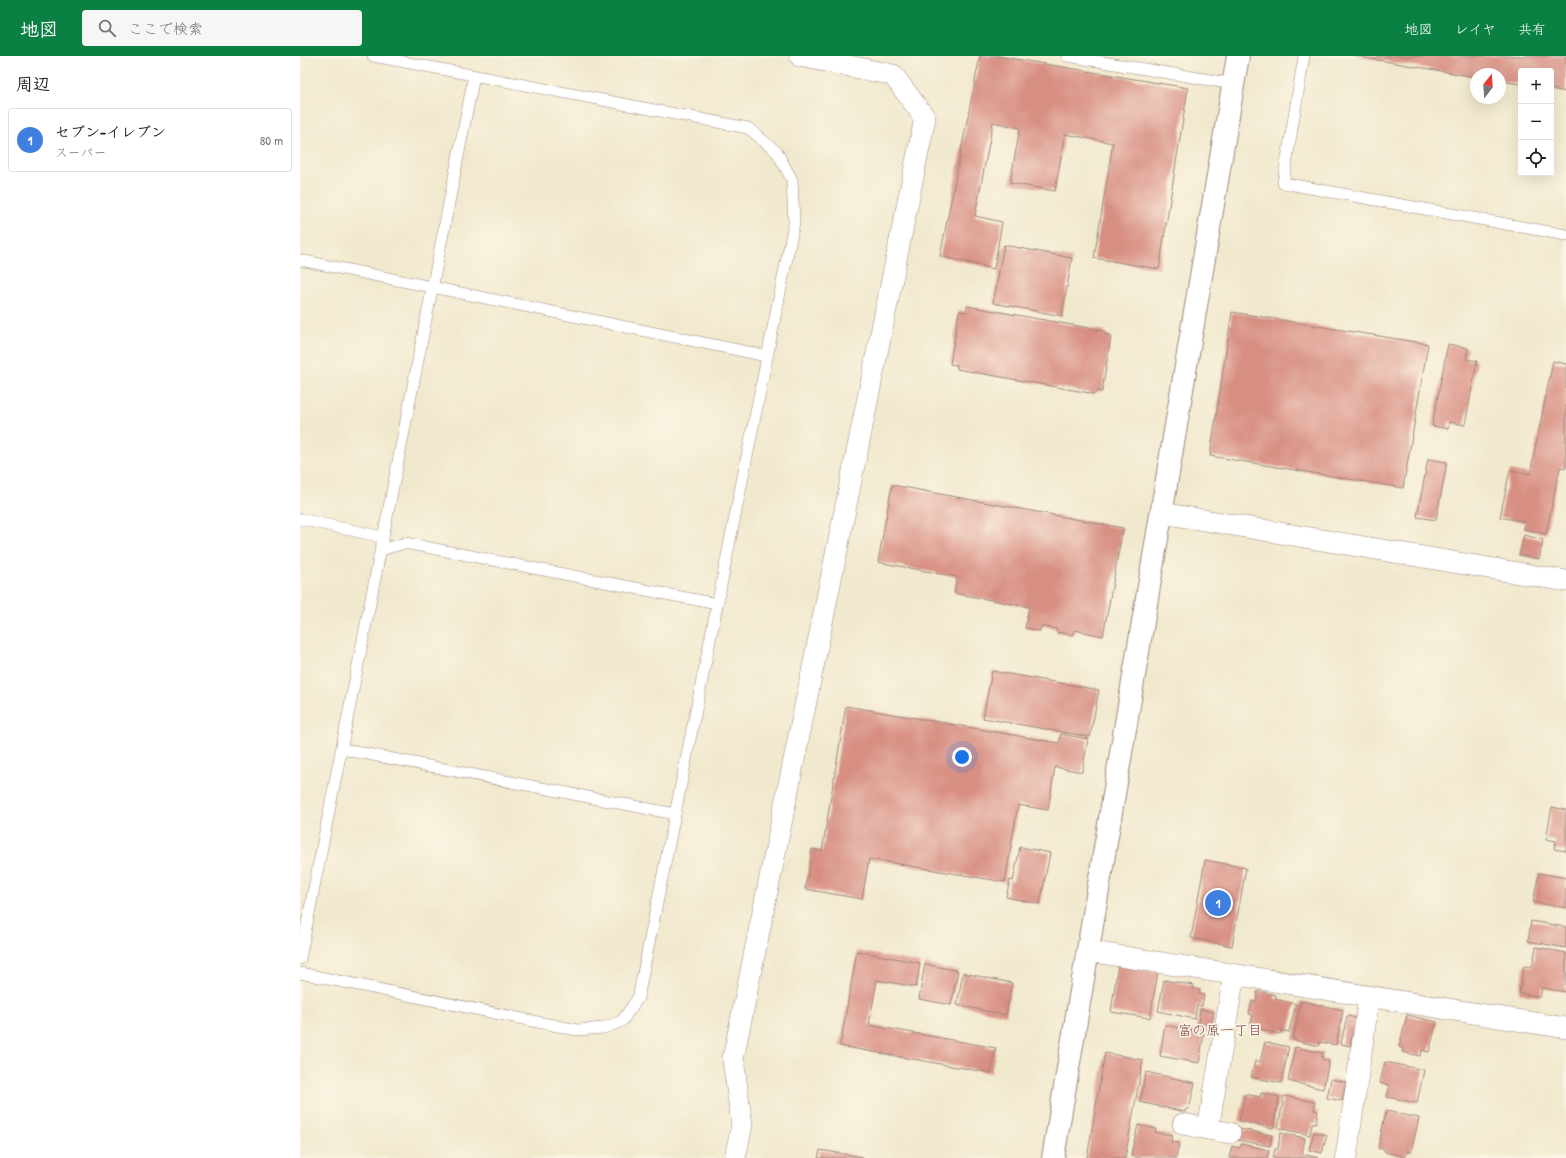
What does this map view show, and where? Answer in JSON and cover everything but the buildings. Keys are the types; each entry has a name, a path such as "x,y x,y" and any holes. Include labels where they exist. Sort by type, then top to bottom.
{"street":[{"path":"736,1158 742,1125 734,1059 925,118 893,75 800,56"},
{"path":"1053,1158 1238,56"},
{"path":"1162,513 1566,581"},
{"path":"1088,951 1566,1028"},
{"path":"1208,1129 1234,975"},
{"path":"1346,1157 1369,997"},
{"path":"1183,1124 1230,1133"}],"lane":[{"path":"300,973 576,1030 604,1028 622,1021 638,998 794,223 792,180 777,152 748,128 373,56"},
{"path":"1068,56 1234,84"},
{"path":"1304,56 1283,183 1566,235"},
{"path":"300,959 474,76"},
{"path":"300,260 433,286 767,356"},
{"path":"300,519 383,537"},
{"path":"380,550 405,543 717,604"},
{"path":"342,749 675,814"}],"place":[{"name":"セブン-イレブン","path":"1218,903"}],"district":[{"name":"富の原一丁目","path":"1220,1029"}]}
